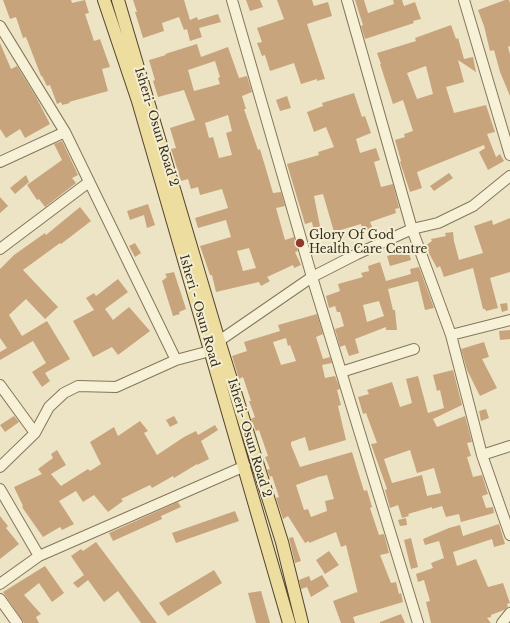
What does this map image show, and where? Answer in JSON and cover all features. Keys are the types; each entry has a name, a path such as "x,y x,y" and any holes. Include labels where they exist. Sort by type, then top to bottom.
{"main road":[{"name":"Isheri - Osun Road","path":"104,0 138,101 212,345 289,623"},
{"name":"Isheri- Osun Road 2","path":"118,0 212,345 282,542 302,623"}],"street":[{"path":"232,0 312,277 418,623"},
{"path":"347,0 412,229 451,335 482,455 510,535"},
{"path":"464,0 510,155"},
{"path":"0,26 4,42 65,132 176,360"},
{"path":"0,162 65,132"},
{"path":"0,467 35,433 49,407 69,391 78,386 116,387 212,345 312,277 357,254 412,229 438,222 473,206 510,176"},
{"path":"0,249 89,182"},
{"path":"451,335 510,320"},
{"path":"341,372 414,349"},
{"path":"0,385 35,433"},
{"path":"482,455 510,446"},
{"path":"0,584 39,556 245,466"},
{"path":"0,489 39,556"},
{"path":"0,599 17,623"},
{"path":"502,623 510,613"}],"building":[{"path":"3,0 71,0 72,3 85,0 89,13 85,14 94,41 100,39 110,67 102,69 108,91 69,102 70,103 62,105 61,102 57,104 50,85 47,86 41,76 26,37 23,38 16,17 10,19"},
{"path":"133,0 184,0 190,20 197,17 198,20 218,14 221,22 199,28 202,37 190,41 187,29 184,30 179,17 162,23 164,31 143,38"},
{"path":"246,0 260,0 263,7 250,11"},
{"path":"277,0 312,0 314,6 328,2 332,16 307,24 325,79 317,81 317,79 301,84 294,63 270,71 265,55 262,56 257,43 262,42 257,28 284,19"},
{"path":"355,0 364,0 368,13 394,4 393,0 402,0 404,6 415,2 421,19 413,21 414,23 365,39 361,26 363,25"},
{"path":"505,0 509,0 510,3 510,46 508,47 510,54 510,96 500,72 494,50 490,51 484,26 478,10"},
{"path":"451,25 456,39 458,38 464,59 473,57 476,72 458,60 464,82 446,87 454,113 486,105 495,132 487,134 496,157 500,154 504,161 488,170 479,152 485,148 484,145 417,172 422,188 410,192 400,162 395,140 405,137 404,134 413,131 403,100 393,104 377,53 416,41 415,38","holes":["426,66 433,94 417,99 407,73"]},
{"path":"0,43 11,69 17,66 50,124 25,138 20,129 6,138 0,129"},
{"path":"197,44 201,57 228,47 239,78 247,76 252,92 242,96 246,109 244,109 258,150 260,149 273,193 281,192 285,206 276,208 285,240 294,237 298,251 295,252 301,265 294,268 293,265 267,277 270,281 261,286 259,282 216,292 212,275 210,275 200,246 231,237 226,220 198,228 195,218 228,208 222,189 200,195 198,187 191,189 188,179 181,181 171,149 176,148 170,128 195,120 184,90 158,97 149,60 166,55 165,54","holes":["215,61 220,77 218,78 220,84 194,91 188,70","228,115 232,131 226,133 232,155 219,158 213,137 209,138 205,123","249,248 256,268 243,271 237,251"]},
{"path":"354,93 362,117 365,116 371,133 356,139 360,153 376,148 380,160 374,162 381,187 393,184 399,208 395,209 396,213 370,222 373,229 363,232 361,224 334,232 323,194 314,196 322,236 315,237 312,222 305,224 287,164 319,155 318,152 334,147 326,127 314,132 307,112 323,106 322,103"},
{"path":"287,96 291,108 280,111 276,100"},
{"path":"62,141 78,175 72,178 76,183 45,207 39,199 37,200 27,185 62,160 54,144"},
{"path":"449,173 453,178 434,191 430,186"},
{"path":"26,175 29,182 15,194 10,188"},
{"path":"0,197 8,206 0,213"},
{"path":"148,204 155,225 147,228 144,215 130,220 127,211"},
{"path":"80,207 91,221 23,270 58,307 45,319 26,299 9,315 22,336 47,321 70,359 45,373 50,381 42,387 32,372 46,363 33,341 0,360 0,352 7,348 0,338 0,269 14,255 45,233 46,235"},
{"path":"510,218 510,272 490,278 498,308 486,311 483,309 473,268 444,277 440,266 437,268 425,246 432,241 431,239 446,236 445,233 453,232 459,260 483,253 474,226 492,220 493,225"},
{"path":"135,243 141,253 135,257 129,246"},
{"path":"408,250 411,260 390,266 387,256"},
{"path":"380,262 386,281 411,274 410,269 419,267 434,308 425,310 418,281 388,289 393,310 395,310 397,330 386,330 386,327 355,339 359,353 349,356 345,345 340,347 335,329 344,326 340,312 337,312 335,306 329,308 326,296 340,291 338,284 363,277 361,273 369,271 368,266","holes":["379,301 384,316 367,322 363,305"]},
{"path":"174,272 186,309 179,312 180,314 173,316 162,281 167,277 165,274"},
{"path":"118,279 128,292 105,309 113,320 129,307 150,331 118,355 112,347 93,357 73,321 94,310 86,298 94,293 96,296"},
{"path":"507,303 508,310 502,312 500,304"},
{"path":"317,314 323,334 316,337 323,359 330,357 332,363 322,365 325,378 335,376 340,389 337,390 341,405 338,406 346,440 309,451 305,437 291,442 291,445 300,467 352,452 364,491 367,490 372,507 370,508 379,535 384,534 389,553 380,555 391,583 396,582 399,594 401,593 403,602 353,617 355,623 341,623 333,601 357,592 358,594 346,545 341,547 336,532 309,543 309,541 305,543 288,516 283,519 276,498 279,497 272,476 270,477 267,470 270,469 265,457 268,456 259,430 256,431 251,419 255,417 249,401 251,401 243,377 239,379 232,356 247,351 244,342 280,331 278,325","holes":["286,338 288,346 290,345 296,361 281,365 273,342","327,475 334,499 325,501 327,511 311,517 308,509 304,510 296,485"]},
{"path":"510,330 510,339 500,340 499,331"},
{"path":"484,342 489,357 482,359 497,388 480,396 467,370 461,349"},
{"path":"453,370 462,405 433,419 437,427 465,416 472,442 467,443 471,456 467,457 473,477 482,475 488,494 482,496 486,508 493,507 494,513 461,522 459,514 446,517 442,506 432,509 432,507 408,514 409,516 402,518 398,505 390,508 385,490 387,489 371,444 377,443 366,413 363,414 358,397 369,394 367,390 392,382 400,407 412,403 406,379 418,376 428,413 444,408 440,390 437,391 433,375","holes":["410,450 417,473 434,468 441,493 427,496 422,475 392,483 384,459"]},
{"path":"486,409 489,418 481,421 479,411"},
{"path":"14,416 19,422 5,432 0,425"},
{"path":"174,416 178,423 170,427 166,420"},
{"path":"140,421 148,431 144,433 157,455 184,437 196,431 198,435 215,425 218,430 201,441 209,459 152,488 150,485 121,499 123,501 108,512 94,495 83,502 76,491 59,501 74,524 62,530 60,527 43,537 22,507 23,506 14,487 42,474 38,469 53,458 51,454 57,450 66,465 51,474 61,486 88,469 90,471 101,464 90,442 114,427 118,436"},
{"path":"178,502 181,507 161,516 162,519 113,541 109,533"},
{"path":"235,511 239,521 176,543 172,533"},
{"path":"0,516 8,526 6,528 19,544 0,559"},
{"path":"406,518 407,525 400,526 398,520"},
{"path":"499,524 505,544 494,547 492,539 453,552 457,566 476,559 488,587 503,583 510,603 507,604 508,607 487,618 491,623 431,623 426,602 430,601 424,580 418,582 416,574 433,568 431,563 444,558 439,541 425,545 423,539 460,525 463,536"},
{"path":"293,537 301,561 295,563 289,538"},
{"path":"411,538 418,567 411,569 404,540"},
{"path":"96,542 157,623 141,623 118,591 104,602 88,580 78,588 73,583 84,575 71,556 81,549 83,551"},
{"path":"329,551 339,565 325,574 316,560"},
{"path":"45,566 64,593 52,602 39,583 24,595 41,614 36,617 39,623 24,623 3,592"},
{"path":"214,570 222,583 168,616 159,603"},
{"path":"322,575 329,586 311,597 307,587 301,589 299,580 309,576 311,581"},
{"path":"261,591 270,623 256,623 248,593"},
{"path":"401,614 405,623 380,623 380,622"}],"place":[{"name":"Glory Of God Health Care Centre","path":"300,243"}]}
